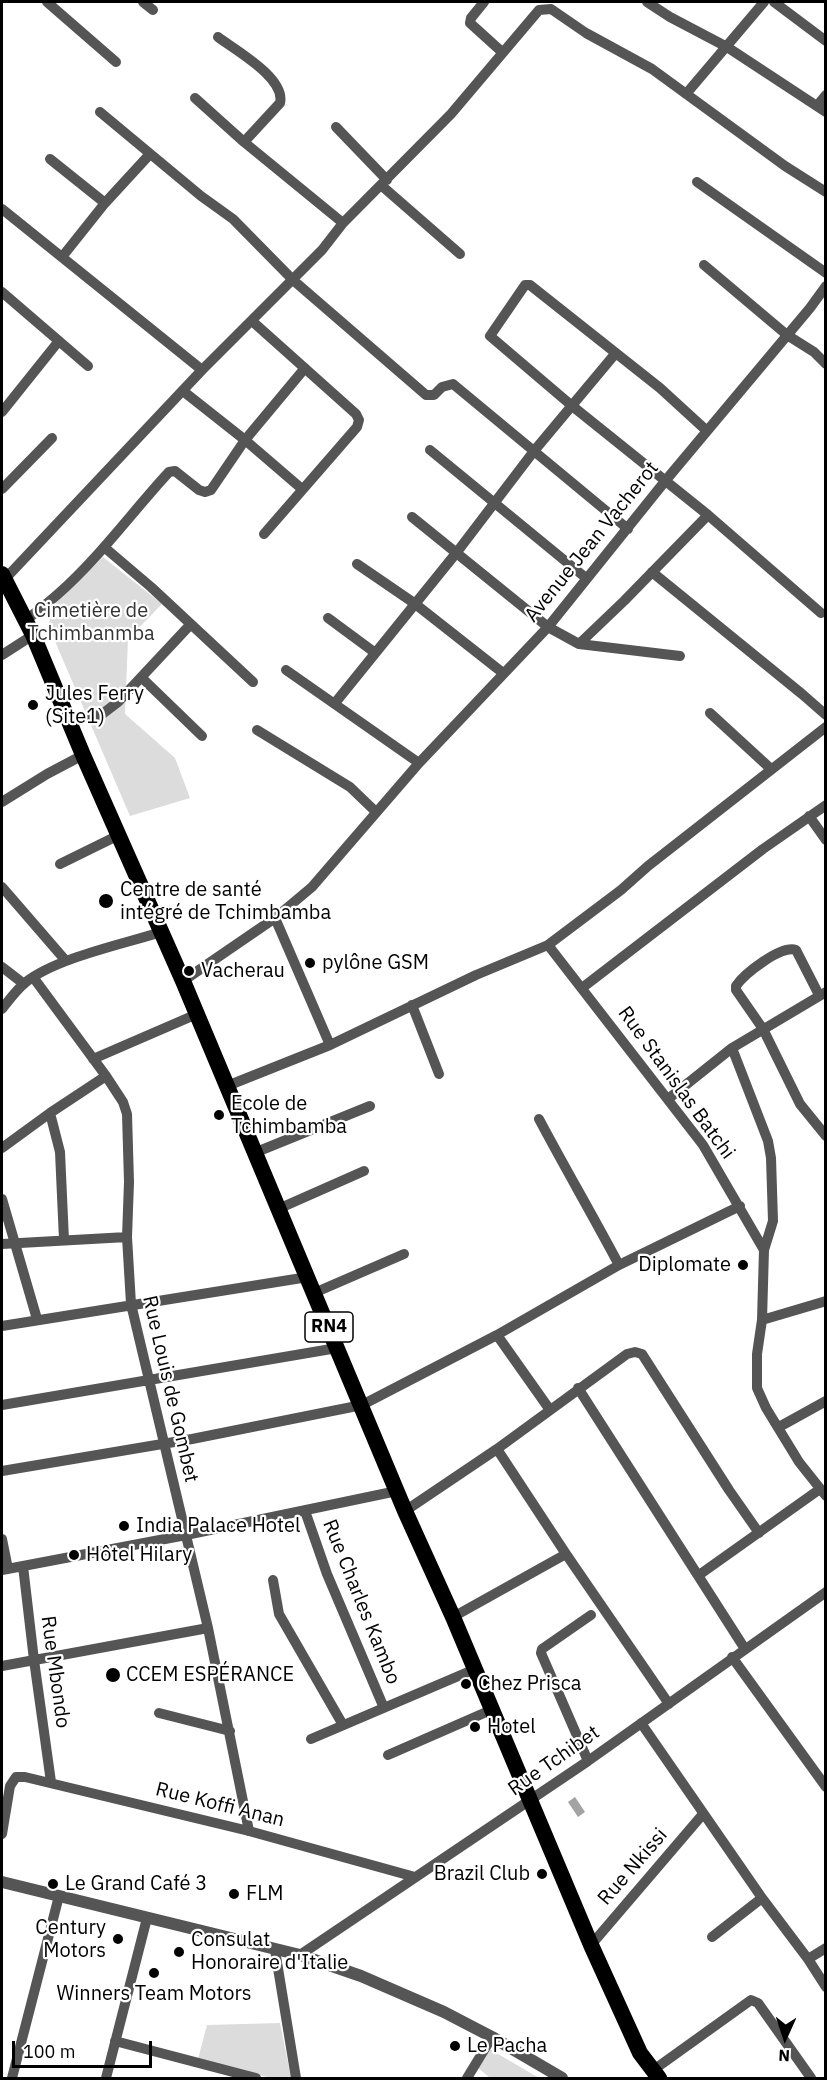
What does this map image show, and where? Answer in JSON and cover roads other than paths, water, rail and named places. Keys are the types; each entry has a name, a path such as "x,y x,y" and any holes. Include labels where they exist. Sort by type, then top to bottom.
{"highway":[{"name":"RN4","path":"3,577 29,628 183,981 254,1154 591,1945 632,2038 656,2074"}],"street":[{"path":"47,2 116,62"},
{"path":"142,2 153,10"},
{"path":"484,2 471,18 470,23 502,52"},
{"path":"647,2 727,47 821,109 825,95"},
{"path":"686,94 764,2"},
{"path":"774,2 825,41"},
{"path":"3,577 202,370 322,250 344,223 474,88 539,10 551,9 590,35 636,59 825,192"},
{"path":"218,37 272,78 281,95 280,103 244,142"},
{"path":"195,98 244,142 344,223"},
{"path":"100,112 201,196 233,219 293,280 426,395 434,395 442,387 453,384 628,529"},
{"path":"336,127 384,183 460,254"},
{"path":"63,257 105,203 150,154"},
{"path":"50,159 105,203"},
{"path":"697,182 825,273"},
{"path":"2,209 202,370"},
{"path":"704,265 787,335 814,352 825,364"},
{"path":"707,430 683,407 532,286 525,285 490,336 571,405 708,514 821,613"},
{"name":"Avenue Jean Vacherot","path":"275,918 312,887 419,763 548,627 825,286"},
{"path":"4,298 88,366"},
{"path":"252,321 356,414 359,420 357,427 264,534"},
{"path":"2,412 58,342"},
{"path":"334,703 457,552 571,405 615,354"},
{"path":"2,655 104,547 169,472 175,471 199,490 205,492 212,490 245,440 305,368"},
{"path":"183,391 302,489"},
{"path":"2,489 52,438"},
{"path":"430,450 586,578"},
{"path":"579,644 708,514"},
{"path":"412,517 548,627 579,644 680,656"},
{"path":"104,547 151,587 253,682"},
{"path":"357,564 414,603 504,673"},
{"path":"652,572 825,715"},
{"path":"328,618 375,652"},
{"path":"69,719 101,715 118,702 190,625"},
{"path":"286,670 419,763"},
{"path":"142,678 202,736"},
{"path":"710,713 771,769"},
{"path":"227,1086 330,1045 412,1005 548,945 621,890 648,866 825,727"},
{"path":"257,730 350,787 376,812"},
{"path":"2,802 83,755"},
{"path":"582,988 762,849 825,805"},
{"path":"808,816 825,840"},
{"path":"60,864 118,835"},
{"path":"2,886 66,962"},
{"path":"183,981 275,918 330,1045"},
{"path":"2,1010 33,977 66,962 161,932"},
{"name":"Rue Stanislas Batchi","path":"548,945 708,1153 764,1250"},
{"path":"668,1099 732,1048 763,1029 822,993 796,950 785,949 761,964 736,986 736,990 763,1029 800,1104 825,1136"},
{"path":"2,967 24,984"},
{"name":"Rue Louis de Gombet","path":"33,977 123,1102 129,1125 127,1238 131,1304 208,1628 249,1831"},
{"path":"412,1005 439,1074"},
{"path":"93,1059 197,1014"},
{"path":"699,1575 759,1533 823,1493 798,1462 766,1408 757,1388 764,1250 773,1221 770,1151 752,1097 732,1048"},
{"path":"2,1148 106,1076"},
{"path":"254,1154 370,1106"},
{"path":"50,1113 60,1152 63,1240"},
{"path":"539,1119 619,1265"},
{"path":"278,1209 364,1171"},
{"path":"2,1199 37,1320"},
{"path":"2,1471 362,1405 497,1335 619,1265 740,1206"},
{"path":"2,1244 127,1238"},
{"path":"314,1293 404,1254"},
{"path":"2,1326 308,1277"},
{"path":"762,1320 825,1301"},
{"path":"497,1335 550,1410"},
{"path":"2,1405 337,1348"},
{"path":"405,1510 497,1449 627,1354 635,1352 642,1354 759,1533"},
{"path":"578,1388 745,1649"},
{"path":"779,1427 825,1401"},
{"path":"497,1449 669,1704"},
{"path":"2,1539 5,1569 186,1535 397,1491"},
{"name":"Rue Charles Kambo","path":"305,1510 327,1574 384,1708"},
{"path":"453,1617 566,1554"},
{"name":"Rue Mbondo","path":"23,1566 51,1782"},
{"path":"273,1581 279,1614 343,1725"},
{"name":"Rue Tchibet","path":"300,1955 588,1761 825,1592"},
{"path":"588,1761 541,1653 542,1649 591,1615"},
{"path":"2,1666 208,1628"},
{"path":"732,1657 825,1786"},
{"path":"310,1739 475,1669"},
{"path":"388,1755 491,1710"},
{"path":"159,1713 230,1731"},
{"path":"641,1723 762,1898 808,1959 825,1987"},
{"name":"Rue Koffi Anan","path":"2,1834 10,1786 16,1777 25,1777 249,1831 415,1877"},
{"name":"Rue Nkissi","path":"591,1945 703,1814"},
{"path":"2,1882 300,1955 361,1976 444,2012 492,2037 562,2079"},
{"path":"12,2079 59,1896"},
{"path":"712,1937 762,1898"},
{"path":"106,2079 147,1918"},
{"path":"808,1959 825,1948"},
{"path":"275,1950 296,2079"},
{"path":"656,2074 749,2001 754,2001 758,2003 810,2079"},
{"path":"467,2079 492,2037"},
{"path":"116,2041 256,2079"}],"place":[{"name":"Jules Ferry (Site1)","path":"33,705"},
{"name":"Centre de santé intégré de Tchimbamba","path":"106,901"},
{"name":"pylône GSM","path":"310,963"},
{"name":"Vacherau","path":"189,971"},
{"name":"Ecole de Tchimbamba","path":"219,1115"},
{"name":"Diplomate","path":"743,1265"},
{"name":"India Palace Hotel","path":"124,1526"},
{"name":"Hôtel Hilary","path":"74,1555"},
{"name":"CCEM ESPÉRANCE","path":"113,1675"},
{"name":"Chez Prisca","path":"466,1684"},
{"name":"Hotel","path":"475,1727"},
{"name":"Brazil Club","path":"542,1874"},
{"name":"Le Grand Café 3","path":"53,1884"},
{"name":"FLM","path":"234,1894"},
{"name":"Century Motors","path":"118,1939"},
{"name":"Consulat Honoraire d'Italie","path":"179,1952"},
{"name":"Winners Team Motors","path":"154,1973"},
{"name":"Le Pacha","path":"455,2046"}],"park label":[{"name":"Cimetière de Tchimbanmba","path":"91,622"}]}
